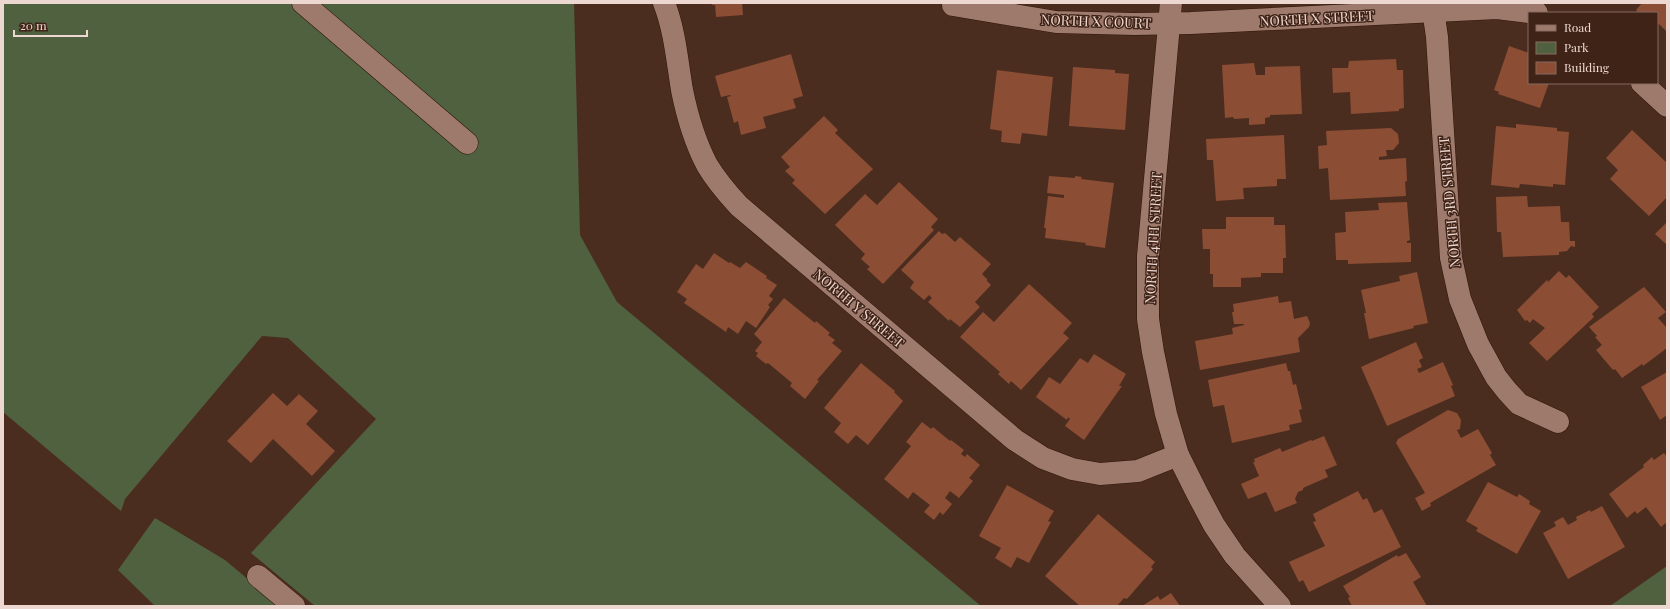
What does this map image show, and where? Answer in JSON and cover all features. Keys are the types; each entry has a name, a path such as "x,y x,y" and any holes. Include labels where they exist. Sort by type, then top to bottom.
{"street":[{"path":"303,3 467,143"},
{"name":"NORTH Y STREET","path":"664,3 673,33 688,116 707,164 719,183 739,206 1015,440 1043,458 1072,469 1100,474 1138,470 1178,455"},
{"name":"NORTH X COURT","path":"953,4 1056,22 1170,13"},
{"name":"NORTH X STREET","path":"1170,13 1432,8 1497,8 1528,12"},
{"name":"NORTH 3RD STREET","path":"1432,8 1437,38 1451,258 1460,299 1478,344 1496,377 1506,391 1518,404 1558,422"},
{"name":"NORTH 4TH STREET","path":"1170,13 1148,256 1148,319 1166,414 1178,455 1214,525 1235,556 1280,606"},
{"path":"1643,84 1667,106"},
{"path":"258,576 294,606"}],"green space":[{"path":"3,3 574,3 580,235 617,302 981,606 315,606 251,553 376,419 288,338 262,336 125,499 121,511 3,412"},
{"path":"155,518 225,560 280,606 155,606 118,570"},
{"path":"1667,566 1667,606 1610,606"}],"building":[{"path":"711,3 742,3 743,15 716,17 715,5 712,5"},
{"path":"1642,3 1667,3 1667,32 1659,24 1658,25 1658,12 1638,12 1636,10"},
{"path":"1509,46 1528,53 1528,84 1549,84 1540,108 1498,94 1499,92 1494,90"},
{"path":"791,54 803,96 793,99 796,108 763,117 766,128 741,135 738,121 734,123 727,97 731,96 721,97 715,76"},
{"path":"1396,59 1397,70 1403,70 1404,108 1399,109 1399,111 1351,114 1350,92 1333,93 1332,68 1348,68 1349,61"},
{"path":"1254,63 1256,75 1265,75 1265,67 1300,66 1302,114 1270,115 1270,117 1265,118 1265,124 1249,125 1249,118 1225,118 1222,65"},
{"path":"1073,67 1115,70 1115,73 1129,74 1125,130 1069,126"},
{"path":"997,70 1053,77 1047,136 1022,133 1020,144 1001,142 1002,131 990,129"},
{"path":"824,116 838,130 835,133 873,169 825,214 792,183 795,180 785,171 790,167 781,157"},
{"path":"1516,124 1557,128 1557,131 1569,132 1565,185 1553,184 1553,187 1520,184 1519,188 1491,185 1496,126 1516,128"},
{"path":"1391,128 1398,134 1399,143 1393,150 1386,150 1387,156 1379,157 1379,160 1406,158 1406,196 1330,200 1328,168 1319,169 1318,146 1327,145 1326,131"},
{"path":"1632,130 1667,163 1667,197 1649,216 1610,179 1618,170 1606,158"},
{"path":"1284,135 1286,179 1277,179 1277,186 1243,188 1244,199 1216,201 1213,160 1207,160 1206,139"},
{"path":"1049,176 1075,178 1075,176 1082,177 1081,179 1114,183 1105,248 1085,245 1086,243 1045,238 1046,228 1044,228 1048,196 1064,198 1064,195 1047,193"},
{"path":"899,182 938,219 931,227 934,230 883,284 867,269 870,267 861,259 865,254 835,225 865,194 877,205"},
{"path":"1527,196 1528,207 1560,206 1561,222 1569,222 1570,241 1575,241 1575,247 1571,246 1567,251 1559,252 1559,255 1503,257 1501,232 1497,232 1496,197"},
{"path":"1407,202 1410,240 1407,241 1407,243 1411,243 1411,262 1348,264 1348,260 1336,260 1335,233 1346,232 1345,212 1379,210 1378,203"},
{"path":"1226,217 1274,217 1274,225 1285,225 1286,258 1283,258 1283,273 1261,273 1261,277 1241,278 1241,287 1213,287 1213,274 1210,274 1210,249 1203,249 1202,229 1226,229"},
{"path":"1667,222 1667,245 1655,234"},
{"path":"939,231 942,234 945,233 955,242 960,237 991,264 982,274 991,285 975,302 980,307 960,327 950,319 949,321 928,302 932,298 929,295 924,300 910,288 914,282 901,270"},
{"path":"714,253 740,268 746,262 767,276 766,278 777,285 769,296 773,299 768,305 770,307 756,328 746,321 738,334 728,327 726,332 684,303 687,299 677,292 696,264 703,269"},
{"path":"1559,271 1566,278 1569,275 1599,307 1592,314 1594,317 1547,361 1529,343 1545,328 1533,319 1530,323 1527,320 1525,321 1517,310 1547,280 1548,282"},
{"path":"1417,272 1428,323 1369,339 1364,313 1366,313 1361,290 1400,281 1399,276"},
{"path":"1029,284 1072,323 1063,333 1069,338 1021,390 1011,381 1009,384 998,374 1000,372 960,337 983,312 994,322"},
{"path":"1644,287 1666,312 1658,318 1667,328 1667,348 1643,366 1642,364 1622,378 1596,350 1602,345 1595,337 1597,336 1589,327"},
{"path":"1278,296 1279,303 1291,301 1294,319 1307,316 1310,323 1309,327 1298,338 1300,352 1200,370 1195,341 1233,334 1232,328 1244,325 1234,324 1232,312 1234,312 1233,304"},
{"path":"784,298 830,333 828,335 835,340 832,343 842,351 817,380 819,381 805,399 790,386 792,383 768,363 766,364 756,356 758,353 755,351 762,342 754,334"},
{"path":"1416,342 1423,358 1419,360 1422,367 1417,369 1419,373 1443,362 1453,385 1451,386 1455,396 1387,426 1361,367"},
{"path":"1094,354 1126,374 1119,386 1122,386 1084,440 1065,426 1070,419 1068,417 1067,420 1036,397 1049,377 1060,384 1080,358 1088,363"},
{"path":"861,363 895,391 894,392 903,401 868,445 856,435 848,444 834,432 841,423 824,408"},
{"path":"1286,363 1288,371 1290,371 1293,385 1296,384 1302,409 1299,410 1302,422 1289,425 1290,430 1232,443 1224,405 1213,407 1208,380"},
{"path":"1667,372 1667,415 1660,420 1641,387"},
{"path":"273,393 287,406 299,394 318,411 306,424 335,451 312,476 273,439 251,463 227,441"},
{"path":"1448,410 1457,413 1461,420 1460,429 1457,430 1461,438 1478,429 1492,453 1490,455 1496,465 1430,503 1431,506 1422,511 1415,498 1425,493 1396,443 1398,439"},
{"path":"922,422 931,429 933,427 950,441 951,440 964,450 961,454 965,457 967,454 980,465 969,478 973,481 959,498 950,491 945,498 952,504 943,515 940,512 934,520 924,512 930,505 913,492 908,499 884,479 911,446 906,442"},
{"path":"1324,436 1337,465 1325,470 1328,477 1303,488 1303,490 1298,492 1295,499 1297,503 1275,512 1266,492 1248,499 1241,484 1259,476 1253,462 1255,462 1254,459 1280,448 1282,452"},
{"path":"1664,453 1667,457 1667,522 1661,527 1646,507 1637,514 1635,511 1627,518 1609,494 1644,467 1643,465 1652,457 1654,460"},
{"path":"1488,482 1517,497 1519,494 1530,501 1529,504 1541,511 1517,554 1476,531 1478,528 1466,521"},
{"path":"1007,485 1054,511 1048,521 1051,522 1029,563 1017,557 1011,568 995,558 1001,548 979,536"},
{"path":"1358,491 1363,500 1367,498 1374,513 1382,509 1401,547 1309,592 1303,580 1299,582 1289,562 1325,546 1313,522 1316,521 1313,514"},
{"path":"1602,506 1625,547 1568,579 1543,533 1556,526 1554,522 1563,517 1568,525 1577,520 1576,517 1590,510 1591,512"},
{"path":"1098,514 1155,562 1151,567 1153,569 1127,599 1124,598 1117,606 1080,606 1045,576"},
{"path":"1406,553 1421,577 1413,582 1427,606 1352,606 1348,598 1350,597 1343,586 1397,555 1398,557"},
{"path":"1171,593 1180,606 1142,606 1158,596 1160,600"}]}
